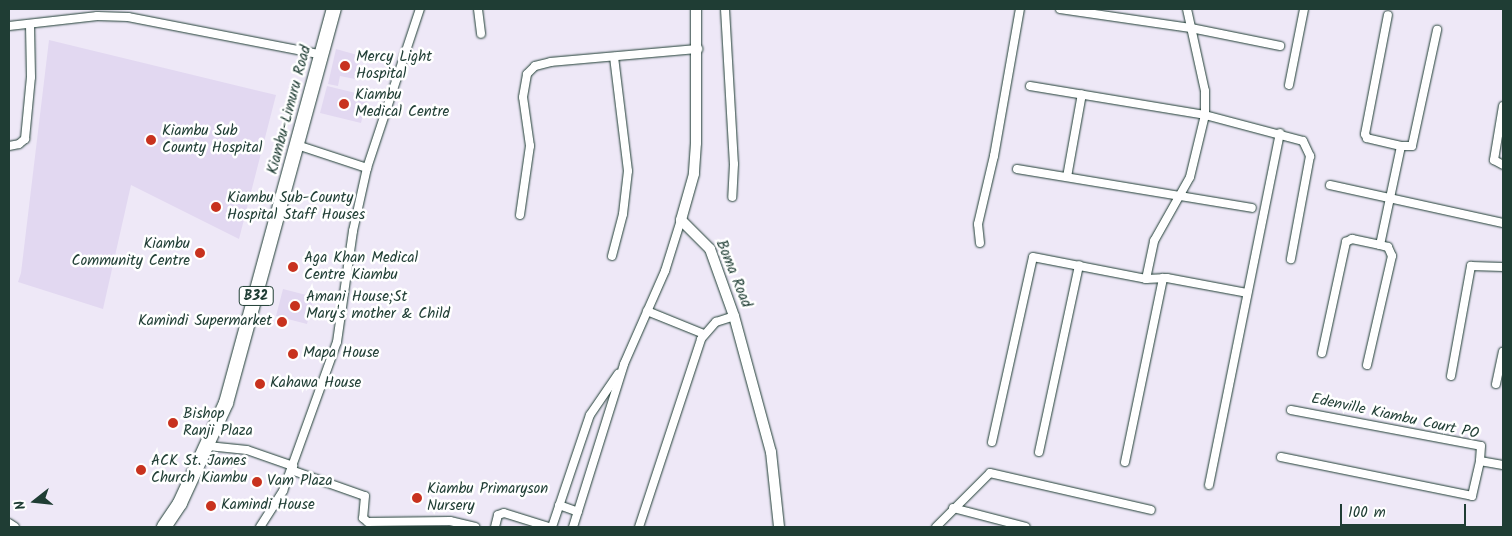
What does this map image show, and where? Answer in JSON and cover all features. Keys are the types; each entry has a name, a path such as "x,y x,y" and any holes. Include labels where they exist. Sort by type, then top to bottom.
{"highway":[{"name":"Kiambu-Limuru Road","path":"164,527 180,503 208,446 226,403 323,55 334,9"}],"main road":[{"path":"681,220 694,174 698,49 696,9"},
{"name":"Boma Road","path":"681,220 710,249 734,316 771,452 778,527"}],"street":[{"path":"260,527 283,491 337,342 353,231 367,168 420,9"},
{"path":"478,9 481,34"},
{"path":"725,9 734,164 732,197"},
{"path":"980,242 978,224 994,156 1020,9"},
{"path":"1060,9 1191,28 1280,46"},
{"path":"1146,278 1154,241 1190,177 1205,116 1205,91 1187,9"},
{"path":"1289,85 1304,9"},
{"path":"1388,15 1365,134 1367,138 1401,146 1412,146 1437,30"},
{"path":"9,26 97,16 128,17 323,55"},
{"path":"9,146 19,144 25,139 31,77 30,24"},
{"path":"520,215 530,146 523,97 527,74 535,66 551,62 698,49"},
{"path":"612,256 622,214 628,171 614,57"},
{"path":"1030,86 1205,116 1280,133 1303,141 1310,156 1291,259"},
{"path":"1067,177 1082,94"},
{"path":"1503,106 1494,160 1503,165"},
{"path":"1209,485 1280,133"},
{"path":"297,145 367,168"},
{"path":"1380,245 1388,198 1401,146"},
{"path":"1017,169 1252,208"},
{"path":"1330,185 1503,223"},
{"path":"573,527 624,364 665,270 681,220"},
{"path":"1322,353 1346,242 1352,239 1388,246 1392,256 1367,365"},
{"path":"992,442 1033,257 1146,278 1162,278 1247,293"},
{"path":"1039,452 1079,266"},
{"path":"1451,376 1471,266 1503,267"},
{"path":"1125,462 1162,278"},
{"path":"647,311 704,334"},
{"path":"639,527 704,334 716,322 734,316"},
{"path":"1496,384 1503,352"},
{"path":"495,527 498,515 504,513 551,527 590,415 624,364"},
{"name":"Edenville Kiambu Court PO","path":"1291,410 1481,446 1480,461"},
{"path":"208,446 247,450 365,496 363,518 368,522 450,521 475,527"},
{"path":"1281,456 1472,496 1480,461 1503,465"},
{"path":"936,527 990,473 1151,510"},
{"path":"559,505 578,512"},
{"path":"954,508 1026,527"},
{"path":"9,523 15,527"}],"shaded area":[{"name":"Kiambu Sub County Hospital","path":"49,40 276,95 239,239 131,185 103,309 18,282 21,273"},
{"name":"Mercy Light Hospital","path":"336,49 361,56 355,79 340,76 338,86 328,84"},
{"name":"Kiambu Medical Centre","path":"327,86 368,96 361,123 320,113"},
{"name":"Amani House;St Mary's mother & Child","path":"283,289 314,297 307,324 276,316"}],"place":[{"name":"Mercy Light Hospital","path":"345,66"},
{"name":"Kiambu Medical Centre","path":"344,104"},
{"name":"Kiambu Sub County Hospital","path":"151,140"},
{"name":"Kiambu Sub-County Hospital Staff Houses","path":"216,207"},
{"name":"Kiambu Community Centre","path":"200,253"},
{"name":"Aga Khan Medical Centre Kiambu","path":"293,267"},
{"name":"Amani House;St Mary's mother & Child","path":"295,306"},
{"name":"Kamindi Supermarket","path":"282,322"},
{"name":"Mapa House","path":"293,354"},
{"name":"Kahawa House","path":"260,384"},
{"name":"Bishop Ranji Plaza","path":"173,423"},
{"name":"ACK St. James Church Kiambu","path":"141,470"},
{"name":"Vam Plaza","path":"257,482"},
{"name":"Kiambu Primaryson Nursery","path":"417,498"},
{"name":"Kamindi House","path":"211,506"}]}
